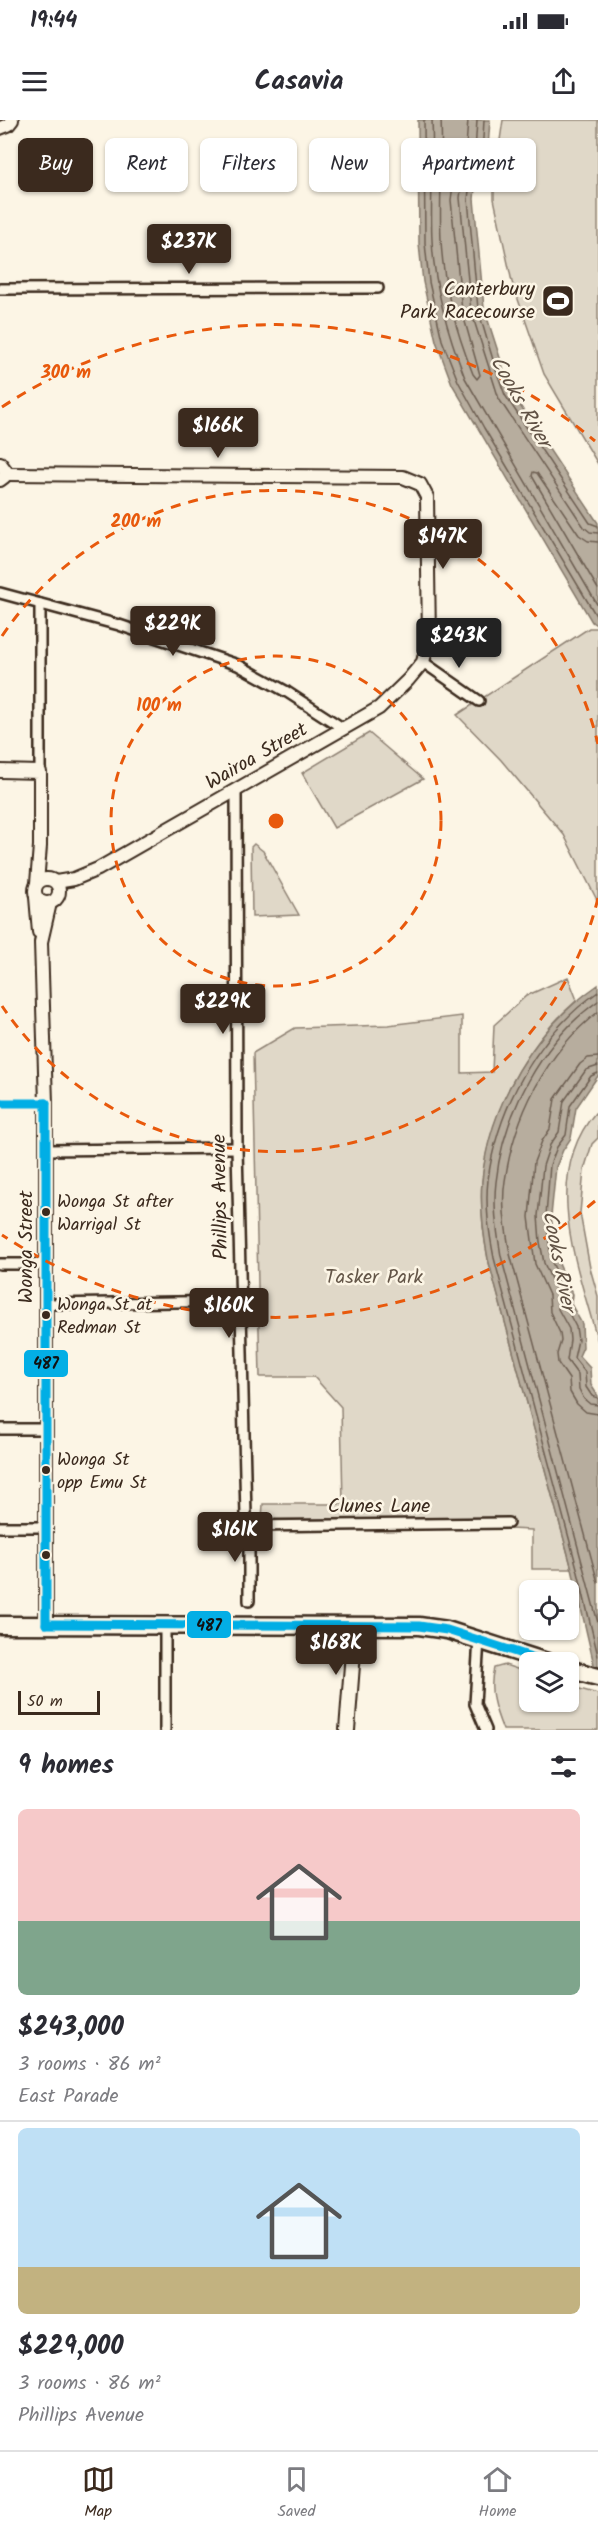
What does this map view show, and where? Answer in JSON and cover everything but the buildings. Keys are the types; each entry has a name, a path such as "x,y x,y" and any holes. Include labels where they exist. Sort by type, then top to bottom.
{"highway":[{"path":"0,1625 419,1626 447,1630 519,1653"},
{"path":"579,1672 598,1677"}],"main road":[{"path":"347,1730 355,1626"}],"street":[{"path":"0,128 8,125 12,120"},
{"path":"0,289 378,288"},
{"path":"2,472 370,475 403,477 420,484 427,497 428,508 429,638 423,662 479,701"},
{"path":"0,593 119,625 238,665 287,692 344,729"},
{"path":"40,604 40,846 47,881 60,890 54,900 42,902 36,897 34,889 47,881"},
{"name":"Wairoa Street","path":"54,900 98,869 379,708 423,662"},
{"path":"0,771 40,772"},
{"name":"Phillips Avenue","path":"236,791 237,1148 246,1516 249,1526 249,1601"},
{"name":"Wairoa Street","path":"47,881 74,879 98,869"},
{"name":"Wonga Street","path":"36,897 37,927 41,942 46,1103 46,1624"},
{"name":"Wonga Street","path":"41,942 54,900"},
{"path":"0,1103 46,1103"},
{"path":"46,1150 237,1148"},
{"path":"0,1264 46,1264"},
{"path":"46,1304 241,1301"},
{"path":"0,1429 47,1429"},
{"name":"Clunes Lane","path":"249,1526 508,1523"},
{"path":"0,1527 47,1527"},
{"path":"165,1626 165,1730"},
{"path":"478,1639 475,1704 486,1730"}],"green space":[{"name":"Canterbury Park Racecourse","path":"503,120 598,120 598,464 544,374 512,282 494,199 494,192 536,192 536,138 500,138"},
{"path":"589,628 598,628 598,902 564,835 501,760 457,715"},
{"path":"369,733 423,779 334,828 302,773"},
{"path":"254,844 263,851 299,915 252,917 251,847"},
{"name":"Tasker Park","path":"568,977 577,1000 542,1037 513,1081 493,1130 486,1156 481,1200 488,1259 572,1569 532,1569 532,1530 509,1529 509,1520 262,1519 263,1504 343,1504 341,1407 314,1377 260,1377 253,1053 295,1028 388,1025 462,1016 462,1073 492,1072 494,1025 526,996"},
{"path":"595,1113 598,1118 598,1138 592,1144 584,1170 580,1213 590,1268 598,1296 598,1342 574,1255 567,1195 570,1166 579,1139"},
{"path":"505,1665 519,1670 519,1712 579,1712 579,1689 598,1694 598,1730 503,1730 492,1692 494,1668"}],"water":[{"name":"Cooks River","path":"418,120 490,120 489,138 418,138"},
{"name":"Cooks River","path":"419,192 475,192 484,308 511,392 598,523 598,626 592,622 452,384 436,341 423,282 419,244"},
{"name":"Cooks River","path":"598,985 598,1076 576,1108 571,1138 556,1167 551,1216 557,1259 572,1294 571,1304 582,1324 583,1347 579,1356 590,1368 591,1385 598,1396 598,1682 579,1599 579,1580 575,1580 488,1259 481,1201 486,1152 505,1096 535,1046 575,1003"}],"transit line":[{"name":"487","path":"0,1103 46,1103"},
{"name":"487","path":"46,1103 46,1624"},
{"name":"487","path":"46,1624 419,1626 447,1630 519,1653"}],"place":[{"name":"Canterbury Park Racecourse","path":"558,301"},
{"name":"Wonga St after Warrigal St","path":"46,1212"},
{"name":"Wonga St at Redman St","path":"46,1315"},
{"name":"Wonga St opp Emu St","path":"46,1470"}]}
